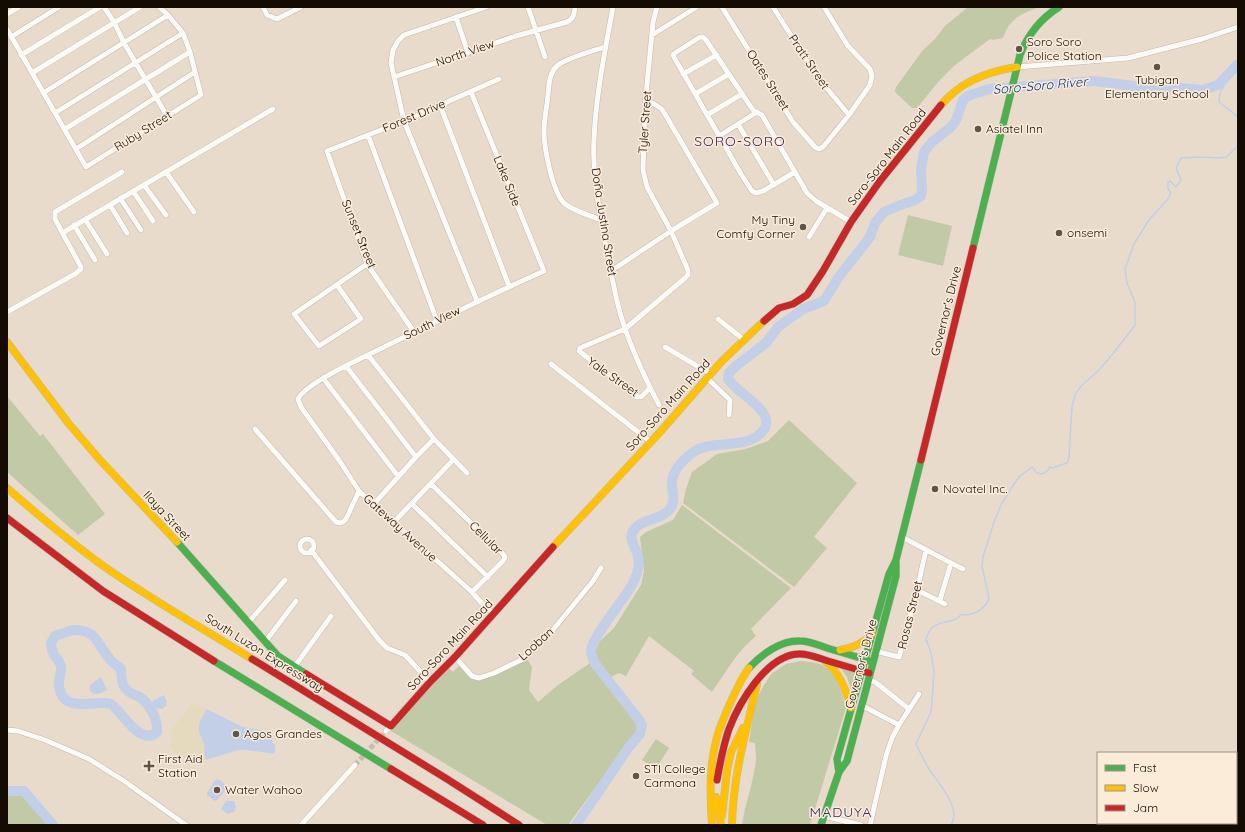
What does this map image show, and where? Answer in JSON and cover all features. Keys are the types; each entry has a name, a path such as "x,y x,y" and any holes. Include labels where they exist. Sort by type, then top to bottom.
{"main road":[{"name":"Governor's Drive","path":"821,825 839,772 846,761 861,705 873,632 889,574 896,560 902,537 1022,49 1031,33 1047,15 1060,7"},
{"name":"Soro-Soro Main Road","path":"328,687 388,728 455,657 568,531 651,442 722,361 772,313 779,308 793,304 807,295 823,271 851,222 880,181 947,98 960,88 976,79 995,72 1016,70"},
{"name":"Ilaya Street","path":"7,342 69,424 100,460 188,554 278,656 328,687"},
{"name":"South Luzon Expressway","path":"7,488 79,548 114,573 519,825"},
{"path":"7,518 103,591 254,686 483,825"},
{"name":"Governor's Drive","path":"869,661 875,651 896,576 896,560"},
{"path":"836,651 860,645 867,640 873,632"},
{"path":"712,825 710,785 715,748 721,725 740,683 746,673 761,657 780,645 802,641 869,661"},
{"path":"721,825 717,807 716,789 723,748 737,710 765,670 782,659 794,655 807,655 820,658 867,675"},
{"path":"820,658 829,664 838,674 852,708"},
{"name":"Governor's Drive","path":"839,772 837,759 852,708 867,675"},
{"path":"732,825 732,805 736,772 758,680"},
{"path":"721,825 726,770 731,752 750,715"}],"street":[{"path":"7,14 19,7"},
{"path":"11,37 59,7"},
{"path":"21,55 100,7"},
{"path":"104,7 167,116"},
{"path":"32,73 140,7"},
{"path":"7,29 76,149 195,72 183,33 159,7"},
{"path":"263,7 267,15 277,18 301,7"},
{"path":"477,301 404,121 391,63 393,50 398,41 404,35 486,7"},
{"path":"528,7 545,56"},
{"name":"North View","path":"394,77 516,36 567,22 572,20 575,7"},
{"name":"Doña Justina Street","path":"613,7 596,102 594,140 596,187 601,220 619,309 640,368 659,405"},
{"name":"Tyler Street","path":"625,329 688,275 688,270 671,231 647,187 643,174 642,162 646,99 654,17 657,7"},
{"path":"652,35 697,7"},
{"name":"Oates Street","path":"722,7 793,122 815,147 819,149 823,147 849,115"},
{"name":"Pratt Street","path":"773,7 816,74 849,115"},
{"path":"824,7 848,46 871,71 872,79 870,85 849,115"},
{"path":"43,93 168,15"},
{"path":"456,17 468,53"},
{"path":"1016,70 1128,58 1202,39 1238,27"},
{"path":"55,113 183,33"},
{"path":"795,172 759,192 754,193 741,174 673,55 697,38 701,36 703,37 717,55 751,107 762,115 812,198 851,222"},
{"path":"601,220 570,207 561,200 553,183 544,132 550,80 554,70 566,60 605,47"},
{"path":"65,130 190,52"},
{"path":"683,74 717,55"},
{"name":"Ruby Street","path":"76,149 86,167 201,95 195,72"},
{"path":"695,94 729,74"},
{"name":"Forest Drive","path":"327,151 404,121 499,79"},
{"name":"Lake Side","path":"471,92 544,271"},
{"path":"707,115 742,94"},
{"path":"611,271 671,231 717,203 662,109 646,99"},
{"path":"440,105 509,286"},
{"path":"63,234 74,225 273,109"},
{"path":"720,136 757,112"},
{"path":"738,124 774,184"},
{"path":"368,135 437,321"},
{"name":"Sunset Street","path":"327,151 367,264 414,332"},
{"path":"7,312 80,271 82,267 55,219 55,212 122,172"},
{"path":"166,172 194,212"},
{"path":"144,185 166,215"},
{"path":"133,191 153,221"},
{"path":"120,198 141,230"},
{"path":"110,205 127,233"},
{"path":"809,237 827,208"},
{"path":"85,219 108,254"},
{"path":"74,225 95,260"},
{"path":"337,285 361,319 319,346 294,314 367,264"},
{"name":"South View","path":"323,378 477,301 544,271"},
{"path":"718,319 744,340"},
{"name":"Yale Street","path":"625,329 580,348 579,351 637,397 641,397 650,388"},
{"path":"665,347 709,376 730,400 729,415"},
{"path":"368,355 434,439 467,473"},
{"path":"551,364 651,442"},
{"path":"346,366 416,457"},
{"path":"323,378 398,476"},
{"name":"Gateway Avenue","path":"323,378 300,395 298,402 341,462 359,491 393,523 472,592 481,603 494,613"},
{"path":"255,429 336,522 340,524 346,519 359,491"},
{"path":"373,505 398,476 434,439"},
{"path":"393,523 453,460"},
{"name":"Cellular","path":"431,484 503,554 504,560 472,592"},
{"path":"412,504 488,576"},
{"path":"902,537 963,569"},
{"path":"311,550 379,640 387,648 405,655 430,682"},
{"name":"Rosas Street","path":"875,651 899,657 926,550"},
{"path":"940,600 951,563"},
{"name":"Looban","path":"455,657 472,676 479,678 494,673 523,659 552,631 593,582 602,568"},
{"path":"248,623 285,580"},
{"path":"917,590 940,600 945,604"},
{"path":"265,642 296,601"},
{"path":"295,666 331,616"},
{"path":"867,675 909,708"},
{"path":"870,825 886,756 892,738 909,708 919,694"},
{"path":"861,705 899,725"},
{"path":"7,730 18,731 45,740 89,759 124,781 186,825"},
{"path":"301,825 355,765"},
{"path":"824,816 840,822 861,825"}],"green space":[{"path":"968,7 1039,7 1027,12 1013,21 1003,38 993,40 990,39 955,65 939,81 917,108 912,108 896,93 896,87 923,50 934,40 945,26"},
{"path":"908,215 952,226 943,266 898,255"},
{"path":"7,396 40,436 43,434 105,514 78,535 7,472"},
{"path":"789,420 857,483 814,537 827,548 794,587 683,503 692,472 717,454 746,449 768,441"},
{"path":"682,505 791,588 751,629 756,636 737,655 712,692 691,674 694,671 649,636 626,676 619,673 611,677 598,660 595,651 600,641 614,628 641,585 644,571 640,537 646,532 673,520"},
{"path":"527,659 532,667 529,690 538,702 558,685 590,663 639,728 568,825 547,825 391,731 447,667 453,672 460,665 472,678 502,670"},
{"path":"801,661 817,663 829,670 837,681 846,708 810,825 742,825 756,759 755,743 749,742 755,702 771,674 786,664"},
{"path":"840,667 860,673 853,695 847,677"},
{"path":"656,739 669,748 656,769 642,760"},
{"path":"7,791 24,791 53,825 7,825"}],"sand":[{"path":"191,703 207,709 199,726 199,734 204,744 206,760 196,763 175,753 170,745 170,737 176,724 187,711"}],"water":[{"path":"101,677 107,690 94,694 90,691 90,685"},
{"path":"164,695 167,702 166,706 162,709 156,708 152,701"},
{"name":"Agos Grandes","path":"207,709 243,727 273,732 272,743 275,744 275,754 238,750 206,760 204,744 199,734 199,726"},
{"name":"Water Wahoo","path":"218,779 226,785 226,787 223,794 215,801 207,795 207,793 215,780"},
{"path":"226,801 234,801 236,807 234,812 228,814 221,809"}],"waterway":[{"name":"Soro-Soro River","path":"576,825 629,747 640,734 642,725 596,665 591,651 596,638 632,585 637,574 639,560 632,542 632,533 639,525 661,516 670,509 673,503 672,479 682,462 692,453 705,447 748,441 763,431 766,424 766,418 763,412 732,384 728,379 729,373 766,343 778,327 803,309 824,301 838,278 870,237 875,223 884,212 915,200 921,196 921,169 924,152 932,142 955,122 964,99 968,96 989,89 1094,81 1149,88 1168,87 1203,90 1218,85 1238,64"},
{"path":"1231,72 1220,93 1219,102 1234,113 1238,118"},
{"path":"951,825 954,818 948,796 927,766 916,744 931,712 934,671 931,653 926,639 928,633 934,626 956,619 960,615 974,613 988,602 989,598 982,566 983,557 1001,505 1020,476 1032,467 1037,473 1042,474 1050,467 1052,468 1067,463 1069,458 1072,406 1075,395 1081,386 1099,370 1112,355 1135,325 1135,302 1127,283 1125,269 1134,244 1149,220 1168,199 1171,193 1168,189 1168,182 1170,181 1176,187 1181,180 1176,168 1181,158 1226,157 1238,146"},
{"path":"73,630 87,632 95,638 110,660 121,669 122,679 126,690 146,702 154,716 157,732 151,735 145,735 138,732 111,704 80,704 72,703 66,700 62,695 59,686 61,670 60,662 53,654 51,643 55,636 73,630"},
{"path":"7,791 24,791 53,825"}],"tunnel":[{"path":"355,765 386,731"}],"traffic: fast":[{"path":"973,248 1020,55 1035,28 1040,22 1059,7"},
{"path":"839,772 837,759 889,574 896,560 921,460"},
{"path":"177,542 278,656 306,674"},
{"path":"821,825 839,772 847,761 896,576 896,563"},
{"path":"749,668 772,649 779,645 793,641 812,643 872,662"},
{"path":"214,661 391,769"}],"traffic: slow":[{"path":"941,105 966,84 996,71 1017,67"},
{"path":"553,547 661,431 722,361 764,321"},
{"path":"7,342 69,424 100,460 177,542"},
{"path":"7,488 54,528 120,578 252,659"},
{"path":"840,650 858,645 872,634"},
{"path":"825,661 835,671 842,682 851,708"},
{"path":"712,825 711,781 714,748 726,712 740,682 749,668"},
{"path":"732,825 737,772 757,684"},
{"path":"722,816 727,771 731,752 743,728"},
{"path":"716,797 721,825"}],"traffic: jam":[{"path":"764,321 779,308 793,304 807,295 823,271 851,222 880,181 941,105"},
{"path":"921,460 973,248"},
{"path":"7,518 103,591 214,661"},
{"path":"306,674 391,726 553,547"},
{"path":"717,780 725,742 734,718 755,682 775,663 786,657 806,654 869,673"},
{"path":"252,659 519,825"},
{"path":"391,769 483,825"}],"place":[{"name":"Soro Soro Police Station","path":"1019,49"},
{"name":"Tubigan Elementary School","path":"1157,67"},
{"name":"Asiatel Inn","path":"978,129"},
{"name":"My Tiny Comfy Corner","path":"803,227"},
{"name":"onsemi","path":"1059,233"},
{"name":"Novatel Inc.","path":"935,489"},
{"name":"Agos Grandes","path":"236,734"},
{"name":"First Aid Station","path":"149,766"},
{"name":"STI College Carmona","path":"636,776"},
{"name":"Water Wahoo","path":"217,790"}],"district":[{"name":"SORO-SORO","path":"740,141"},
{"name":"MADUYA","path":"841,812"}]}
